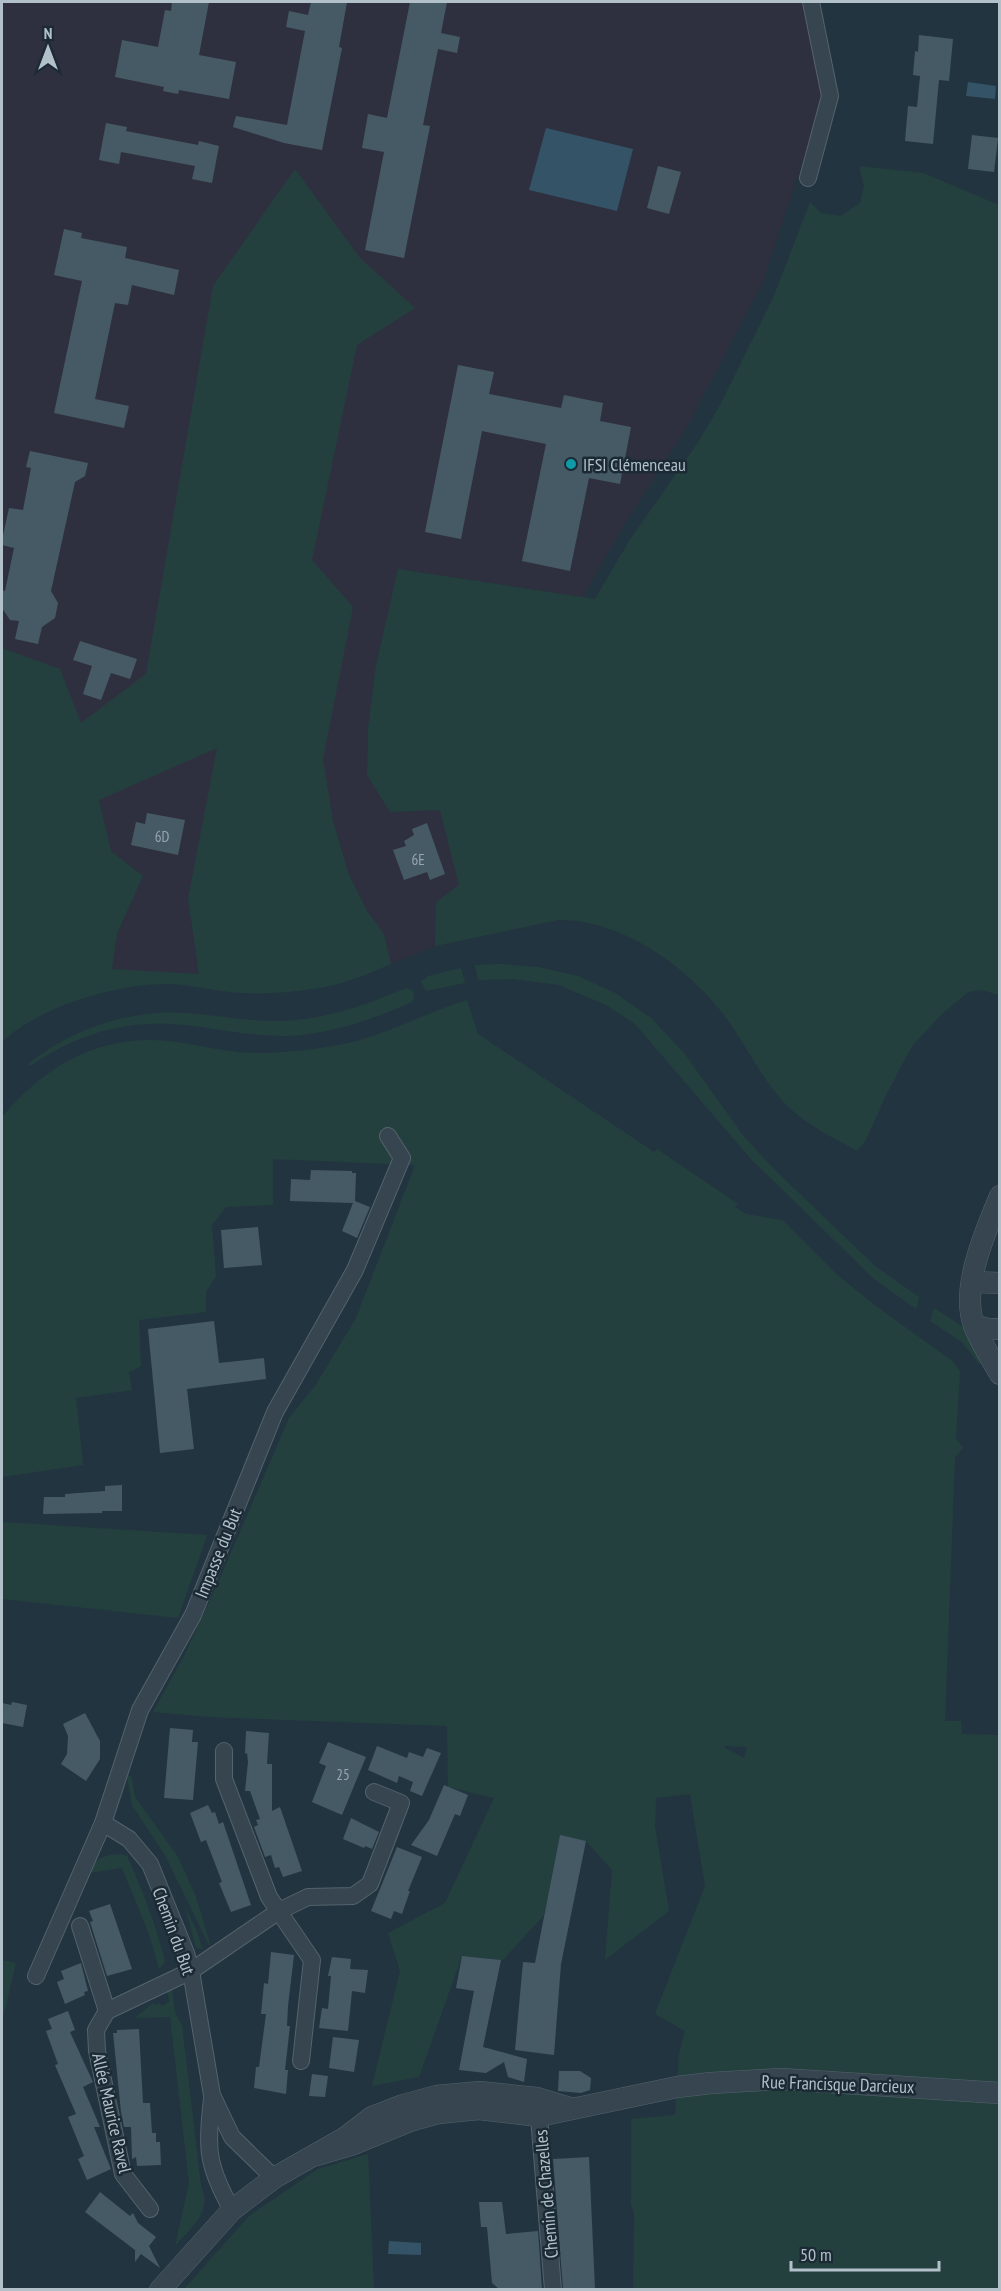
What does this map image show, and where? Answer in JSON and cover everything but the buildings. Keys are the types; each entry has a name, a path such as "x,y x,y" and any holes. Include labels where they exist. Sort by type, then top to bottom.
{"street":[{"path":"808,178 830,96 811,2"},
{"name":"Impasse du But","path":"36,1976 103,1823 140,1710 193,1615 275,1412 355,1270 402,1158 388,1136"},
{"path":"999,1196 981,1243 971,1295 974,1324 999,1374"},
{"path":"972,1282 999,1283"},
{"path":"974,1324 988,1329 999,1329"},
{"path":"224,1751 224,1779 269,1897 312,1960 301,2061"},
{"path":"80,1926 107,2011 191,1971 279,1911 308,1897 353,1896 370,1884 401,1803 374,1792"},
{"name":"Chemin du But","path":"103,1823 129,1839 150,1864 191,1971 212,2095 232,2138 274,2178"},
{"name":"Allée Maurice Ravel","path":"107,2011 96,2030 97,2051 123,2174 150,2209"},
{"name":"Rue Francisque Darcieux","path":"160,2289 232,2210 274,2178 346,2137 372,2117 436,2096 480,2092 538,2107 571,2108 677,2087 781,2079 999,2093"},
{"name":"Chemin du But","path":"212,2095 208,2133 212,2171 232,2210"},
{"name":"Chemin de Chazelles","path":"538,2107 553,2289"}],"shaded area":[{"path":"2,2 804,2 824,96 763,282 683,434 626,521 583,597 398,569 376,665 368,729 367,775 390,812 440,810 460,885 436,902 435,946 391,964 384,934 367,911 349,875 333,821 188,899 199,974 112,969 117,934 143,876 111,851 81,724 60,670 2,648"},
{"path":"968,82 996,86 995,99 966,96"},
{"path":"546,128 633,149 617,211 529,190"},
{"path":"389,2241 421,2243 421,2255 388,2254"}],"green space":[{"path":"859,166 923,173 999,205 1000,995 981,990 968,992 942,1014 912,1046 886,1095 866,1140 857,1151 813,1126 787,1105 766,1079 730,1023 705,993 668,961 648,947 626,936 604,927 558,920 435,946 436,902 459,885 440,810 390,812 367,775 368,729 376,665 398,569 595,599 629,541 699,441 721,403 773,298 810,202 821,213 841,216 860,203 864,186"},
{"path":"295,169 360,258 415,308 357,345 312,560 353,607 323,759 333,821 349,875 367,911 384,934 391,964 342,983 292,992 240,993 166,984 124,988 56,1008 17,1029 2,1042 2,648 60,669 81,723 146,674 213,286","holes":["217,748 188,899 199,974 112,969 117,934 143,876 111,851 99,800"]},
{"path":"475,965 538,967 578,976 615,993 651,1018 684,1053 745,1138 875,1266 919,1297 916,1309 874,1279 750,1158 635,1024 606,1005 559,985 513,979 478,980"},
{"path":"461,968 465,983 426,991 421,981 428,976"},
{"path":"406,988 413,991 412,1002 366,1020 318,1033 272,1036 164,1023 123,1026 84,1037 30,1066 28,1064 82,1031 123,1018 143,1014 186,1013 258,1020 298,1020 346,1010"},
{"path":"467,1000 478,1034 654,1152 657,1149 738,1204 735,1207 746,1214 782,1220 836,1274 951,1360 960,1371 956,1438 963,1448 955,1457 945,1721 961,1721 962,1734 999,1735 999,2289 633,2289 634,2213 631,2205 631,2119 675,2115 679,2053 685,2031 655,2014 705,1886 690,1794 656,1798 655,1826 669,1911 605,1960 612,1870 586,1841 560,1836 544,1915 503,1960 462,1956 419,2077 372,2086 400,1971 388,1933 445,1903 494,1798 448,1787 447,1726 210,1717 153,1712 184,1656 217,1585 289,1418 315,1386 356,1318 415,1165 273,1159 273,1205 226,1207 212,1225 216,1276 206,1292 206,1312 139,1320 141,1366 129,1372 132,1390 76,1398 83,1465 2,1477 2,1117 17,1100 50,1072 68,1061 86,1052 128,1041 173,1041 237,1052 297,1051 350,1043 367,1038","holes":["724,1746 747,1747 744,1758"]},
{"path":"934,1308 968,1330 986,1361 979,1364 962,1342 930,1321"},
{"path":"2,1522 207,1535 178,1618 2,1599"},
{"path":"127,1775 131,1776 135,1797 178,1857 196,1897 209,1945 165,1855 132,1805"},
{"path":"120,1854 127,1856 153,1921 165,1962 159,1969 149,1934 122,1868 88,1873 101,1858"},
{"path":"185,1906 198,1934 202,1949 196,1948"},
{"path":"2,1960 16,1963 2,2022"},
{"path":"172,1989 175,2013 182,2025 201,2186 204,2195 204,2204 198,2219 175,2246 189,2183 170,2017 135,2018 153,2003 155,2006 159,2003 162,2006 170,2001 166,1991"},
{"path":"368,2154 374,2289 184,2289 249,2216 318,2169"}],"place":[{"name":"IFSI Clémenceau","path":"571,464"}]}
